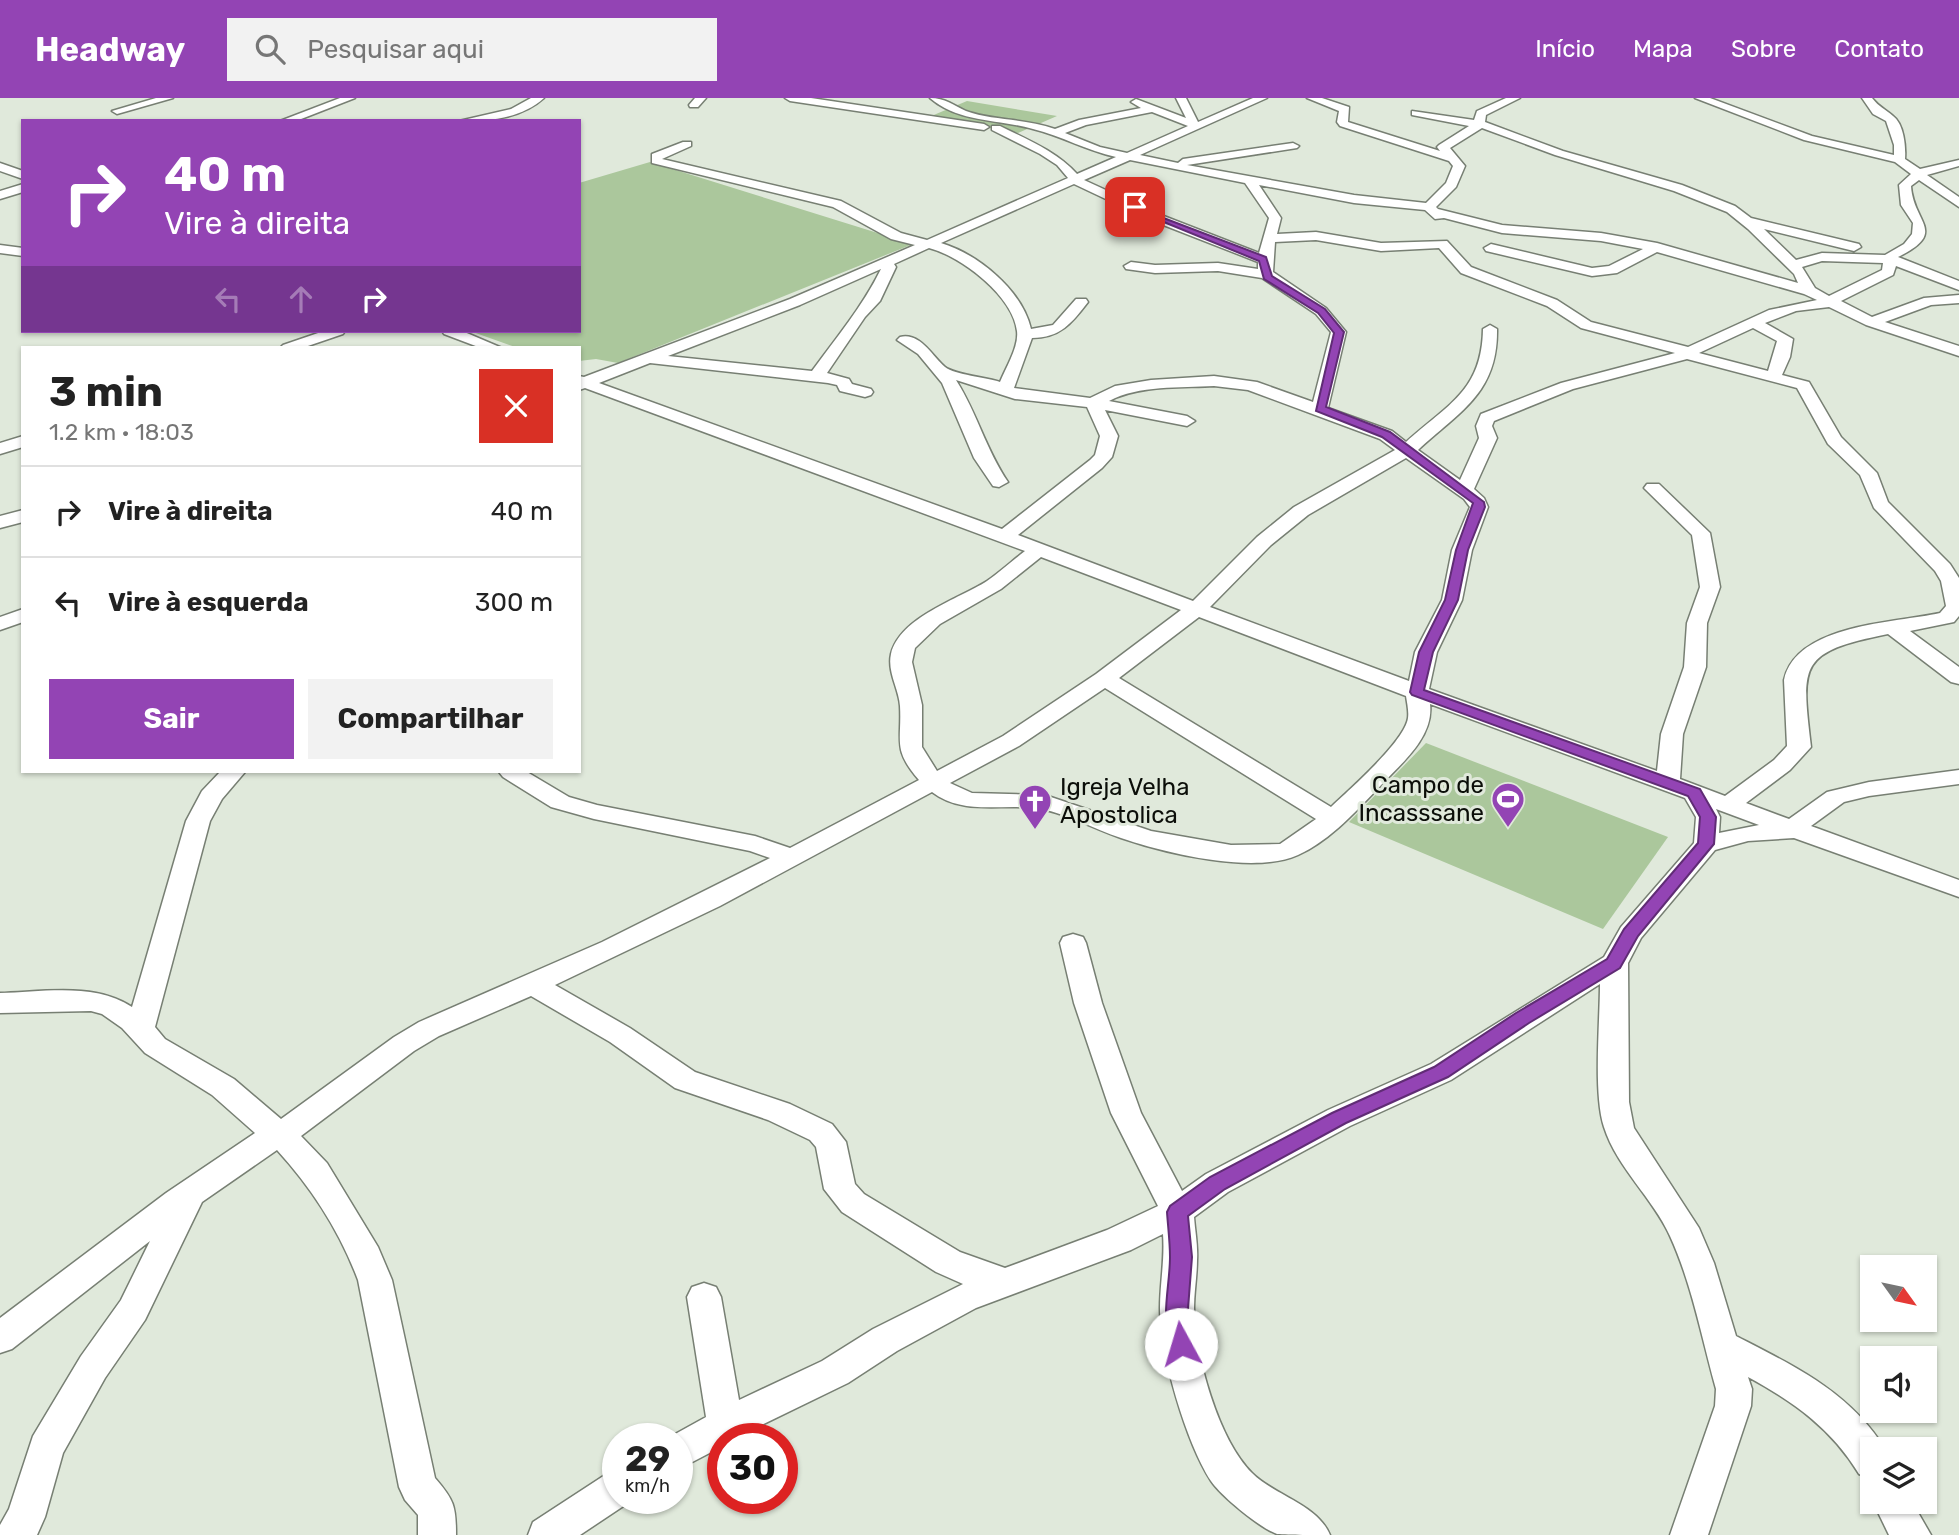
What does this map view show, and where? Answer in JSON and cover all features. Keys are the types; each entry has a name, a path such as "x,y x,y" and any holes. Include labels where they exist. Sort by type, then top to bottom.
{"street":[{"path":"117,111 168,98"},
{"path":"291,119 350,98"},
{"path":"475,119 514,112 539,98"},
{"path":"790,98 1002,130"},
{"path":"934,98 1037,126 1097,150 1354,199 1433,209 1503,229 1601,237 1657,247 1809,291 1871,322 1959,351"},
{"path":"1128,98 1195,127"},
{"path":"1181,98 1195,127"},
{"path":"581,383 795,302 1262,98"},
{"path":"1312,98 1345,109 1342,122 1344,124 1450,158"},
{"path":"1433,209 1452,184 1459,166 1443,148 1479,124 1481,113 1515,98"},
{"path":"1700,98 1808,138 1899,160 1959,205"},
{"path":"1867,98 1877,112 1891,119 1900,145 1899,160"},
{"path":"965,108 1061,163 1077,181 1264,267 1321,311 1339,332 1320,409"},
{"path":"1055,133 1083,122 1151,109"},
{"path":"1416,113 1479,124 1559,153 1678,188 1731,209 1793,265 1804,277 1809,291"},
{"path":"687,144 656,156 656,161 837,204 896,236 931,244 972,262 1018,310 1025,333 1013,374 1005,389"},
{"path":"1171,163 1293,146"},
{"path":"1464,491 1488,438 1484,426 1487,418 1567,386 1657,364 1784,310 1824,304 1853,291 1908,248 1919,233 1919,222 1911,215 1911,201 1905,185 1909,179 1959,163"},
{"path":"0,167 21,174"},
{"path":"1249,180 1274,215 1270,238 1264,248 1264,267"},
{"path":"0,195 21,189"},
{"path":"1939,204 1959,205"},
{"path":"1433,209 1446,233 1440,241 1466,270 1552,303 1586,325 1797,382 1805,387 1834,440 1868,473 1880,504 1943,568 1951,581 1956,606 1953,617 1850,635 1802,660 1797,668 1795,688 1799,747 1782,765 1728,806"},
{"path":"1747,221 1890,262 1939,271"},
{"path":"1270,238 1316,236 1381,247 1442,244"},
{"path":"1491,248 1583,270 1607,272 1657,247"},
{"path":"0,249 21,252"},
{"path":"1793,265 1822,257 1890,262"},
{"path":"817,376 860,314 873,301 889,267 886,261"},
{"path":"1131,266 1154,269 1264,267"},
{"path":"1914,268 1959,286"},
{"path":"1871,322 1929,301 1959,299"},
{"path":"1025,333 1055,332 1081,302"},
{"path":"1752,322 1784,340 1782,357 1773,377"},
{"path":"0,1338 190,1193 296,1125 404,1044 429,1029 625,943 1011,741 1104,679 1196,609 1292,517 1407,450 1461,405 1478,385 1490,353 1490,329"},
{"path":"294,346 332,333"},
{"path":"454,333 484,346"},
{"path":"905,340 923,351 950,381 970,422 982,458 999,482"},
{"path":"647,358 817,376 837,380 846,388 864,391"},
{"path":"941,372 1015,394 1093,403 1187,421"},
{"path":"1039,549 993,586 954,606 922,629 904,647 901,659 911,703 911,750 920,766 948,793 961,798 1045,802 1133,835 1237,853 1272,854 1289,850 1314,835 1365,788 1408,741 1420,717 1417,692 1426,652 1452,600 1462,550 1479,507 1478,502 1386,435 1251,384 1214,381 1130,388 1105,394 1093,403"},
{"path":"581,383 803,461 1417,692 1959,889"},
{"path":"1004,537 1103,457 1109,436 1093,403"},
{"path":"0,449 21,442"},
{"path":"1653,488 1701,533 1710,586 1697,623 1695,667 1672,734 1668,784"},
{"path":"0,523 21,517"},
{"path":"0,624 21,616"},
{"path":"1891,627 1959,677"},
{"path":"1104,679 1131,692 1191,732 1246,762 1331,818"},
{"path":"140,1029 198,821 211,796 232,773"},
{"path":"513,773 560,802 594,812 755,844 789,856"},
{"path":"1689,1535 1733,1406 1734,1389 1697,1263 1683,1228 1636,1160 1619,1128 1614,1102 1614,963 1630,933 1706,844 1748,833 1801,831 1836,797 1869,789 1959,777"},
{"path":"1694,793 1708,817 1706,844"},
{"path":"1073,943 1088,1003 1126,1113 1177,1212 1181,1257 1177,1309 1181,1344 1198,1408 1224,1468 1240,1487 1311,1535"},
{"path":"729,1423 835,1372 884,1340 964,1298 1119,1240 1177,1212 1217,1183 1327,1124 1441,1072 1522,1018 1614,963"},
{"path":"532,984 614,1031 685,1080 779,1112 821,1132 831,1142 840,1189 853,1203 948,1262 978,1275 1007,1283"},
{"path":"0,1003 91,1001 112,1007 156,1045 223,1087 260,1121 280,1134 316,1172 366,1257 375,1280 409,1450 418,1487 437,1509 437,1535"},
{"path":"15,1535 26,1517 46,1448 93,1367 133,1310 190,1193"},
{"path":"704,1297 725,1423"},
{"path":"1722,1346 1808,1392 1836,1414 1860,1440"},
{"path":"547,1535 602,1499"},
{"path":"1898,1514 1912,1535"}],"green space":[{"path":"967,101 1057,116 1018,133 929,117"},
{"path":"650,162 913,244 618,363 596,359 581,361 581,346 512,346 476,333 581,333 581,182"},
{"name":"Campo de Incasssane","path":"1426,743 1668,837 1603,929 1349,822"}],"place":[{"name":"Campo de Incasssane","path":"1508,829"},
{"name":"Igreja Velha Apostolica","path":"1035,831"}],"route":[{"path":"1135,207 1263,259 1268,277 1321,311 1339,332 1320,409 1386,435 1478,502 1479,507 1462,550 1460,573 1452,600 1426,652 1417,692 1694,793 1708,817 1706,844 1630,933 1614,963 1522,1018 1441,1072 1339,1118 1217,1183 1177,1212 1181,1257 1177,1309 1181,1344"}]}
